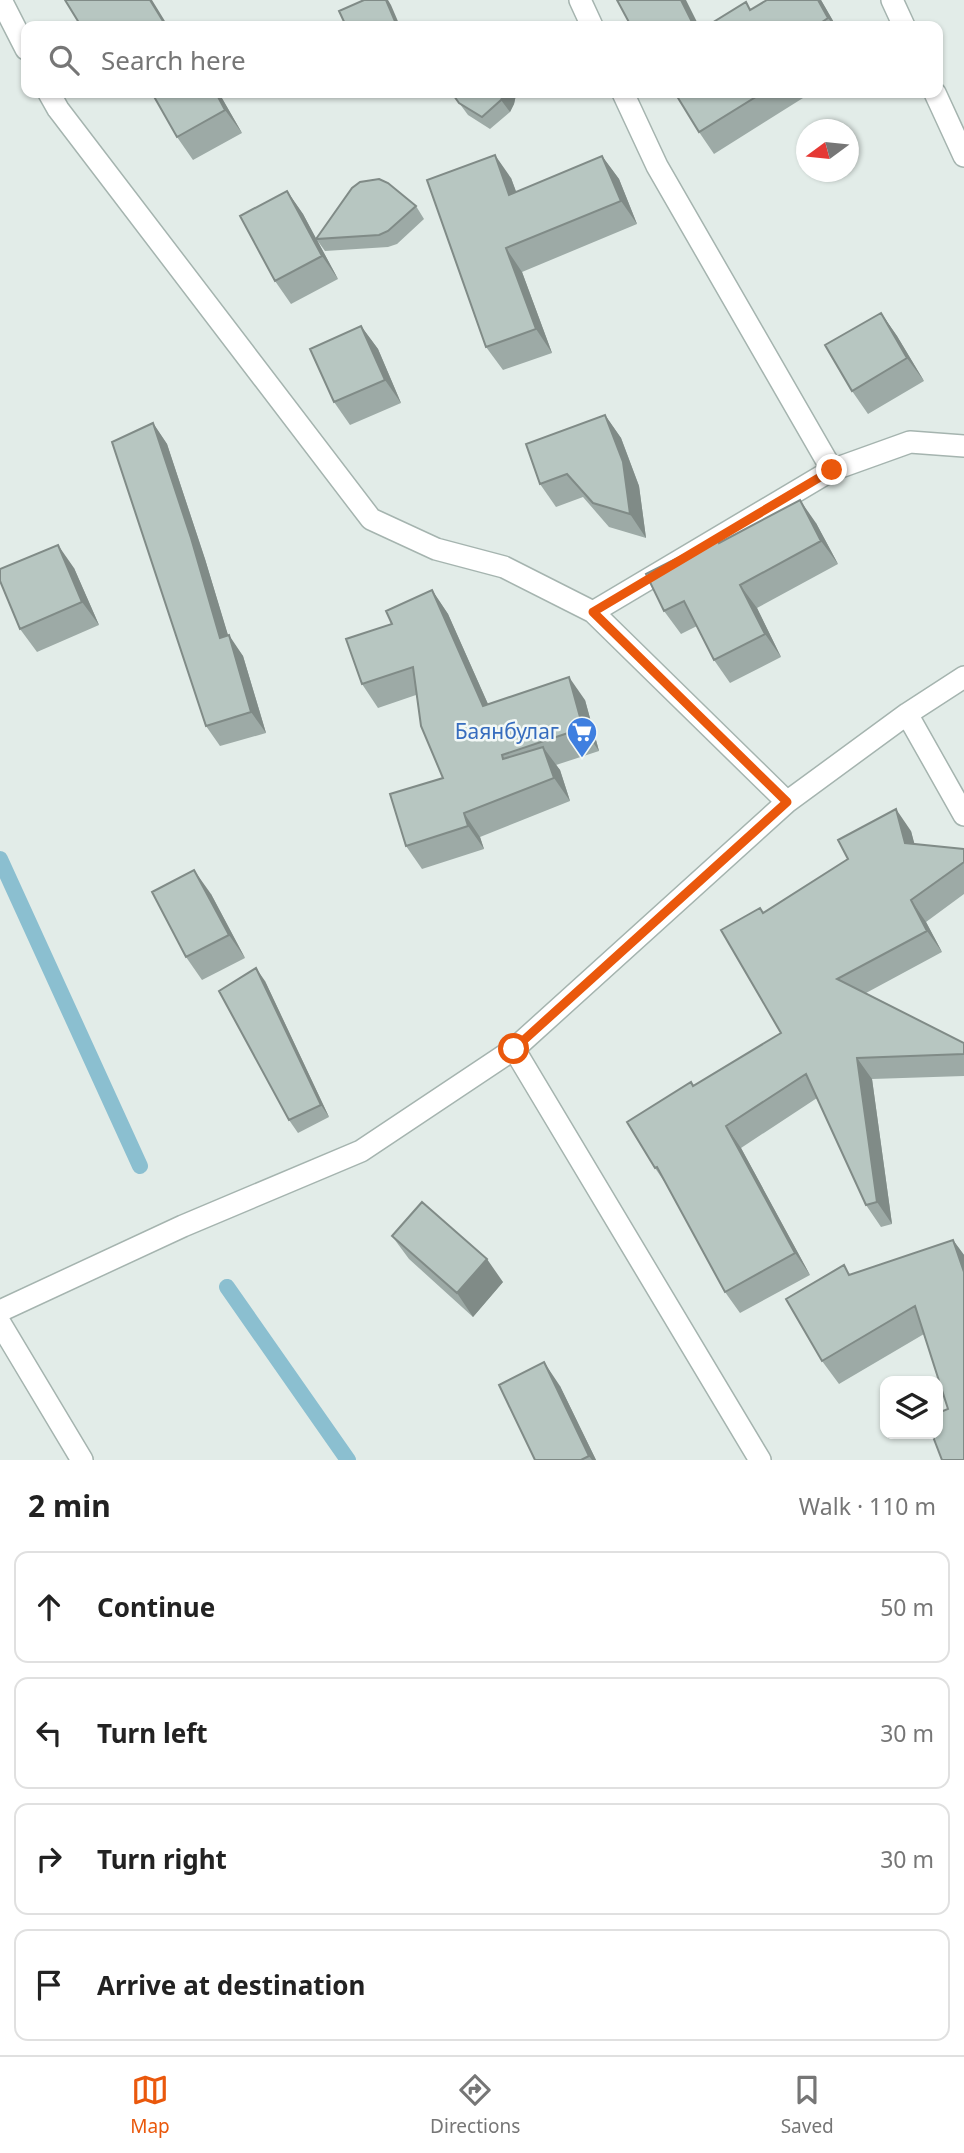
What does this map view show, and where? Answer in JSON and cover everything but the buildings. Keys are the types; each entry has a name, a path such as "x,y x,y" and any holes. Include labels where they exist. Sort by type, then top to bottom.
{"street":[{"path":"1,0 21,39"},
{"path":"580,0 590,21"},
{"path":"892,0 902,21"},
{"path":"52,98 58,110 371,519 436,549 504,567 593,612 787,802"},
{"path":"625,98 657,166 832,470"},
{"path":"937,98 964,156"},
{"path":"593,612 832,470 910,442 964,446"},
{"path":"0,1311 183,1226 361,1151 514,1049 787,802 907,714 964,677"},
{"path":"907,714 964,815"},
{"path":"514,1049 760,1460"},
{"path":"0,1323 82,1460"}],"waterway":[{"path":"0,859 140,1166"},
{"path":"227,1287 348,1460"}],"place":[{"name":"Баянбулаг","path":"582,759"}],"route":[{"path":"514,1049 787,802 593,612 832,470"}]}
